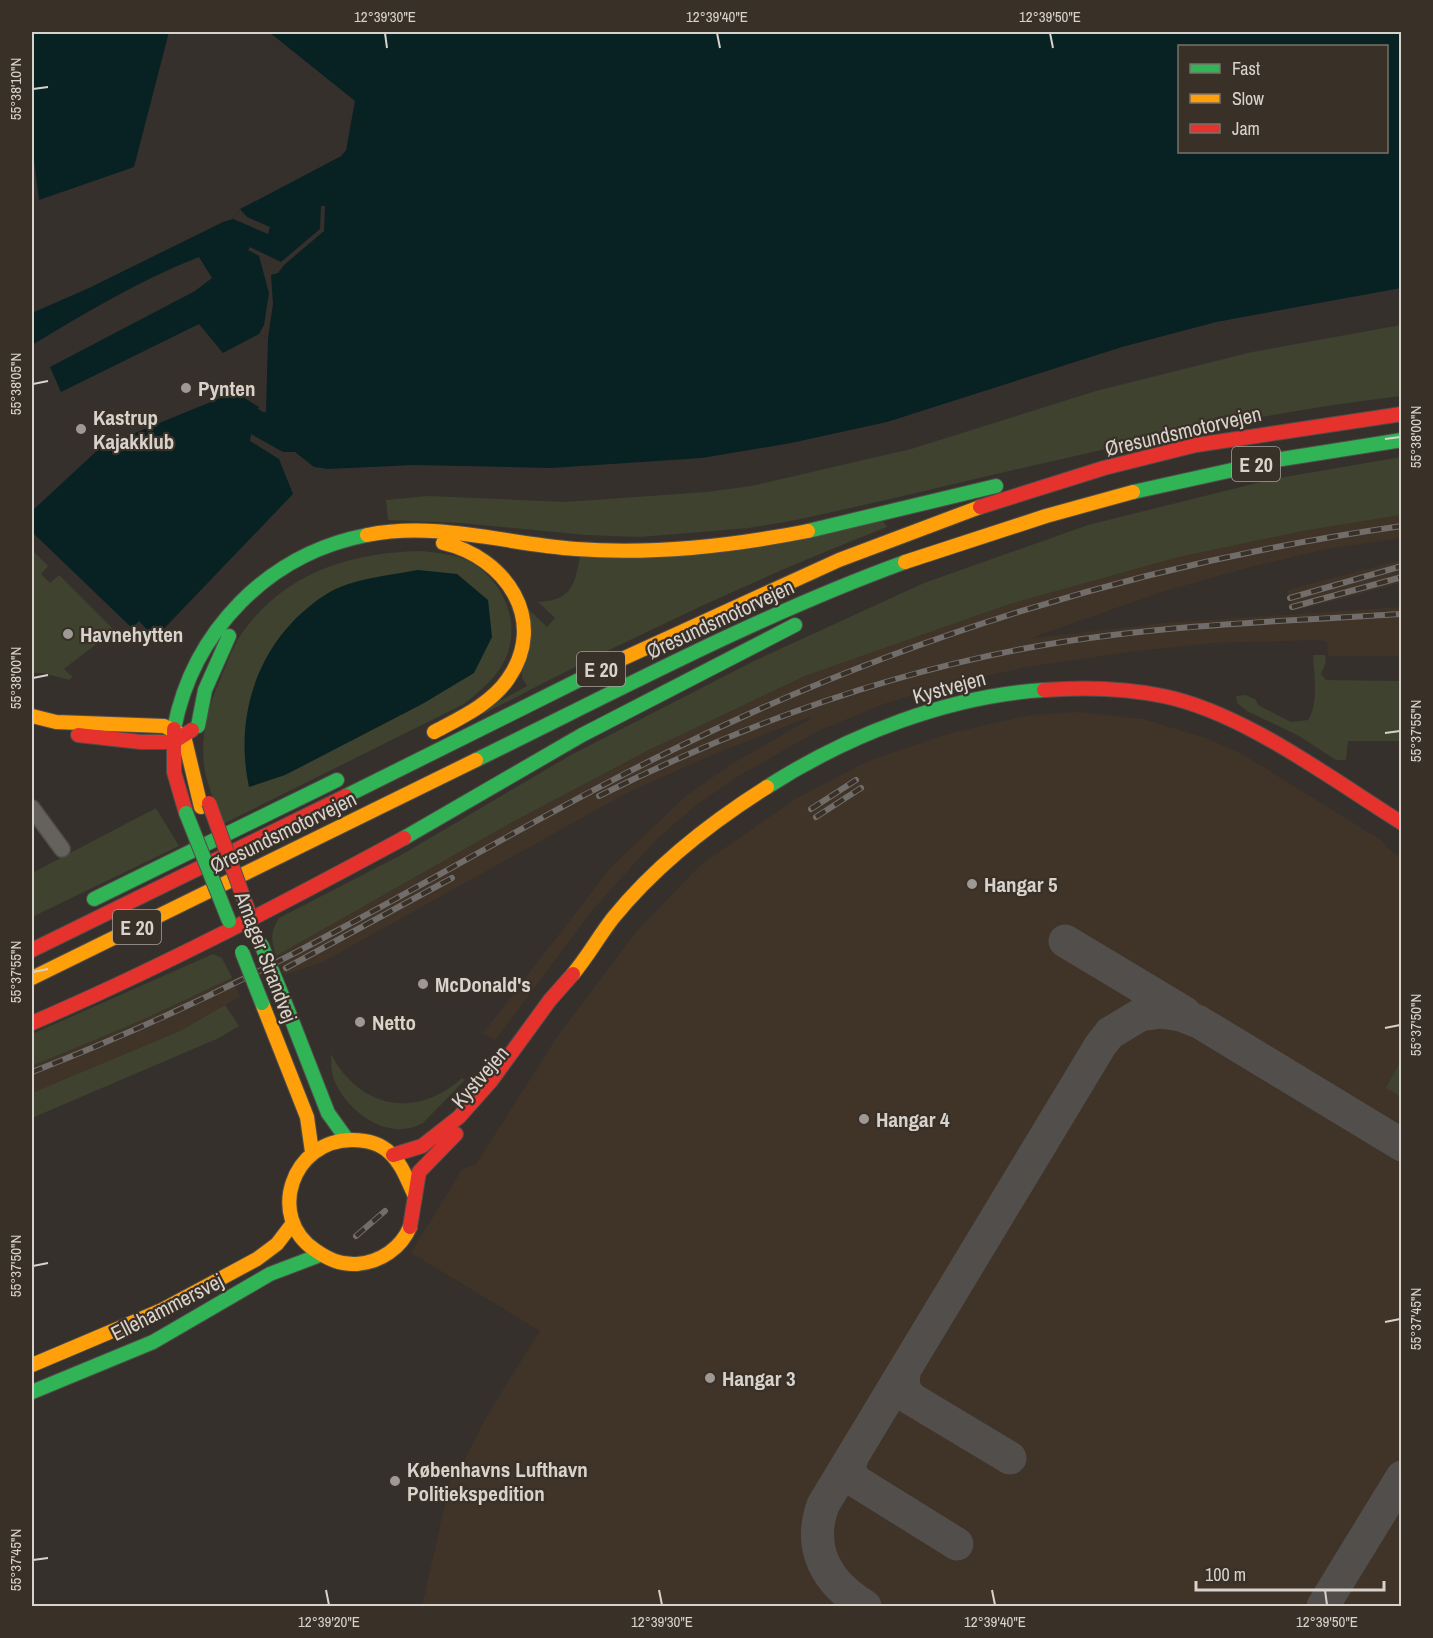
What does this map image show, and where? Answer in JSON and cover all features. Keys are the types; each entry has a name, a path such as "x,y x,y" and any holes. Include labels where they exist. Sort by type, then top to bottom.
{"main road":[{"name":"Øresundsmotorvejen","path":"32,950 563,688 763,593 951,517 1032,491 1194,446 1401,414"},
{"name":"Øresundsmotorvejen","path":"32,978 704,648 780,614 928,554 1038,517 1174,481 1278,459 1401,440"},
{"path":"177,736 178,700 187,676 207,642 238,603 273,573 297,559 353,536 389,530 417,530 602,552 704,547 790,534 928,501 1194,446"},
{"path":"898,580 942,562 1053,524 1113,497"},
{"name":"Amager Strandvej","path":"205,805 198,763 198,726 205,690 227,638 253,605 273,589 313,563 350,549 390,542 429,542 465,548 496,567 516,597 522,633 513,669 495,694 466,715 418,740"},
{"path":"32,1023 127,982 231,925 422,828 582,735 812,617"},
{"name":"Kystvejen","path":"393,1155 420,1147 460,1113 499,1071 549,1001 571,978 615,915 646,881 716,819 765,784 828,750 897,723 972,701 1013,692 1094,687 1165,696 1199,708 1276,747 1401,823"},
{"path":"32,716 56,722 164,726 177,736"},
{"path":"32,728 141,742 177,736 198,726"},
{"name":"Amager Strandvej","path":"177,736 195,790 205,805 230,864 328,1113 346,1138"},
{"name":"Amager Strandvej","path":"177,736 173,771 177,789 307,1118 312,1152"},
{"path":"84,905 345,776"},
{"name":"Kystvejen","path":"415,1196 417,1176 439,1150 491,1102 512,1075 564,997 571,978"},
{"path":"346,1138 373,1142 393,1155 415,1196 415,1213 410,1229 390,1252 368,1262 351,1264 335,1262 320,1256 304,1241 293,1223 290,1210 291,1185 296,1172 312,1152 328,1143 346,1138"},
{"name":"Ellehammersvej","path":"32,1365 162,1310 213,1283 271,1249 293,1223"},
{"name":"Ellehammersvej","path":"32,1392 99,1365 189,1323 304,1258 320,1256"}],"street":[{"path":"32,808 62,849"}],"shaded area":[{"path":"1401,515 1401,538 1327,549 1247,568 1165,591 1028,639 1162,623 1401,607 1401,656 1328,656 1327,642 1319,640 1215,643 1128,652 1027,667 945,685 884,704 818,731 735,778 694,807 655,841 590,913 495,1041 483,1033 611,867 686,796 728,766 812,718 809,717 705,758 627,793 323,962 284,975 276,956 509,824 647,751 805,676 1010,604 1179,557 1303,531"},
{"path":"1401,560 1401,583 1294,611 1287,590"},
{"path":"1078,712 1143,719 1209,739 1244,755 1381,840 1401,857 1401,1606 422,1606 450,1482 458,1472 489,1412 540,1331 411,1253 462,1169 476,1164 557,1037 637,931 699,866 795,799 868,761 947,734 1029,715"},
{"path":"232,978 240,997 182,1030 32,1093 32,1066 138,1022"}],"green space":[{"path":"1401,325 1401,396 1324,406 1172,434 796,520 749,528 640,537 586,535 460,523 388,520 386,500 428,496 565,502 706,492 751,486 911,449 1096,391 1252,352"},
{"path":"1401,457 1401,515 1303,531 1179,557 1010,604 805,676 647,751 509,824 276,956 272,936 279,918 403,854 569,756 756,660 924,583 1088,525 1273,479"},
{"path":"880,517 887,527 784,569 682,615 482,715 487,708 527,686 522,678 525,606 547,627 555,618 538,602 558,598 570,590 580,557"},
{"path":"32,550 48,566 41,574 50,583 59,575 118,634 114,642 104,638 64,669 73,677 69,680 43,673 32,673"},
{"path":"422,551 454,556 472,563 493,581 507,605 512,632 510,646 501,667 487,684 464,704 223,824 205,772 203,747 206,722 213,698 237,641 254,618 273,599 294,584 342,563 394,552","holes":["424,703 285,775 249,787"]},
{"path":"1313,655 1325,655 1326,662 1321,674 1326,680 1401,681 1401,741 1348,741 1346,760 1336,760 1299,736 1247,711 1237,703 1236,696 1246,695 1256,700 1258,705 1291,722 1308,720 1315,697"},
{"path":"156,808 179,846 32,917 32,873"},
{"path":"213,954 222,958 232,978 138,1022 32,1066 32,1034"},
{"path":"225,1005 239,1026 219,1038 32,1118 32,1093 182,1030"},
{"path":"331,1054 343,1072 357,1086 373,1096 390,1102 408,1103 426,1100 462,1078 465,1080 423,1123 410,1128 396,1129 369,1120 347,1101 333,1077"},
{"path":"1401,1060 1402,1097 1386,1088"}],"water":[{"path":"32,32 169,32 134,167 39,200 32,144"},
{"path":"266,32 1401,32 1401,288 1216,322 1122,347 887,422 791,443 702,458 551,468 413,465 328,469 314,467 295,452 283,452 251,434 250,441 279,459 293,494 155,638 139,621 132,628 32,532 32,511 101,447 235,392 259,407 258,409 266,412 268,338 259,334 223,353 199,324 61,392 50,367 195,291 212,278 199,257 134,287 32,345 32,313 233,219 240,209 341,156 346,150 353,103"},
{"path":"418,570 457,574 488,600 492,637 474,673 424,703 285,775 249,787 245,759 245,732 249,705 268,655 283,632 302,612 335,589 370,578"}],"pier":[{"path":"263,32 269,32 355,101 346,150 341,156 240,209 245,202 339,154 343,149 350,104"},
{"path":"321,206 325,206 324,231 284,265 278,273 271,275 273,304 268,338 259,334 264,325 269,293 259,256 248,250 250,247 281,262 320,229"},
{"path":"240,209 247,217 270,227 268,234 233,219"}],"taxiway":[{"path":"1065,941 1185,1013"},
{"path":"865,1606 840,1587 824,1563 817,1536 823,1505 1110,1033 1140,1015 1161,1012 1181,1015 1199,1022 1402,1145"},
{"path":"904,1372 903,1386 910,1398 1010,1458"},
{"path":"852,1458 849,1467 854,1480 957,1544"},
{"path":"1323,1606 1402,1477"}],"railway":[{"path":"32,1072 150,1023 266,968 542,817 664,754 841,675 1024,610 1117,584 1306,541 1402,526"},
{"path":"1290,598 1402,566"},
{"path":"1292,607 1402,577"},
{"path":"599,796 706,746 816,704 872,686 986,656 1088,638 1133,633 1402,614"},
{"path":"811,809 856,780"},
{"path":"816,817 861,788"},
{"path":"286,968 452,878"},
{"path":"356,1236 385,1211"}],"traffic: fast":[{"path":"1133,492 1282,459 1402,440"},
{"path":"808,531 996,486"},
{"path":"174,729 184,693 198,660 217,630 240,602 267,579 298,560 331,545 367,535"},
{"path":"476,760 741,630 905,562"},
{"path":"404,838 582,735 795,625"},
{"path":"198,726 205,690 229,636"},
{"path":"346,796 611,664"},
{"path":"767,787 831,751 900,721 972,700 1044,690"},
{"path":"94,899 337,780"},
{"path":"186,813 229,921"},
{"path":"261,944 282,995"},
{"path":"242,952 262,1003"},
{"path":"282,995 328,1113 346,1138"},
{"path":"32,1392 153,1342 270,1274 320,1255"}],"traffic: slow":[{"path":"905,562 1046,516 1133,492"},
{"path":"611,664 839,560 980,507"},
{"path":"367,535 393,531 445,532 576,549 634,551 722,545 808,531"},
{"path":"434,732 474,710 501,688 520,657 524,635 522,614 514,594 502,577 485,562 465,550 443,543"},
{"path":"32,716 56,722 164,726 184,736 201,807"},
{"path":"32,978 476,760"},
{"path":"573,974 613,918 647,880 705,830 767,787"},
{"path":"262,1003 307,1117 312,1152"},
{"path":"410,1227 396,1247 382,1257 366,1263 340,1262 315,1250 300,1236 292,1219 289,1201 293,1183 301,1166 314,1153 331,1143 352,1140 372,1143 390,1153 401,1168 415,1196"},
{"path":"32,1365 162,1310 257,1259 277,1244 293,1223"}],"traffic: jam":[{"path":"980,507 1104,468 1196,445 1402,414"},
{"path":"1044,690 1089,688 1119,690 1148,693 1193,704 1256,732 1287,749 1402,823"},
{"path":"174,729 174,772 186,813"},
{"path":"78,735 141,742 173,742 192,730"},
{"path":"32,950 346,796"},
{"path":"209,803 249,913"},
{"path":"32,1023 220,935 404,838"},
{"path":"393,1155 422,1146 459,1117 491,1081 550,1000 573,974"},
{"path":"410,1227 419,1172 456,1134"}],"place":[{"name":"Pynten","path":"186,388"},
{"name":"Kastrup Kajakklub","path":"81,429"},
{"name":"Havnehytten","path":"68,634"},
{"name":"Hangar 5","path":"972,884"},
{"name":"McDonald's","path":"423,984"},
{"name":"Netto","path":"360,1022"},
{"name":"Hangar 4","path":"864,1119"},
{"name":"Hangar 3","path":"710,1378"},
{"name":"Københavns Lufthavn Politiekspedition","path":"395,1481"}]}
